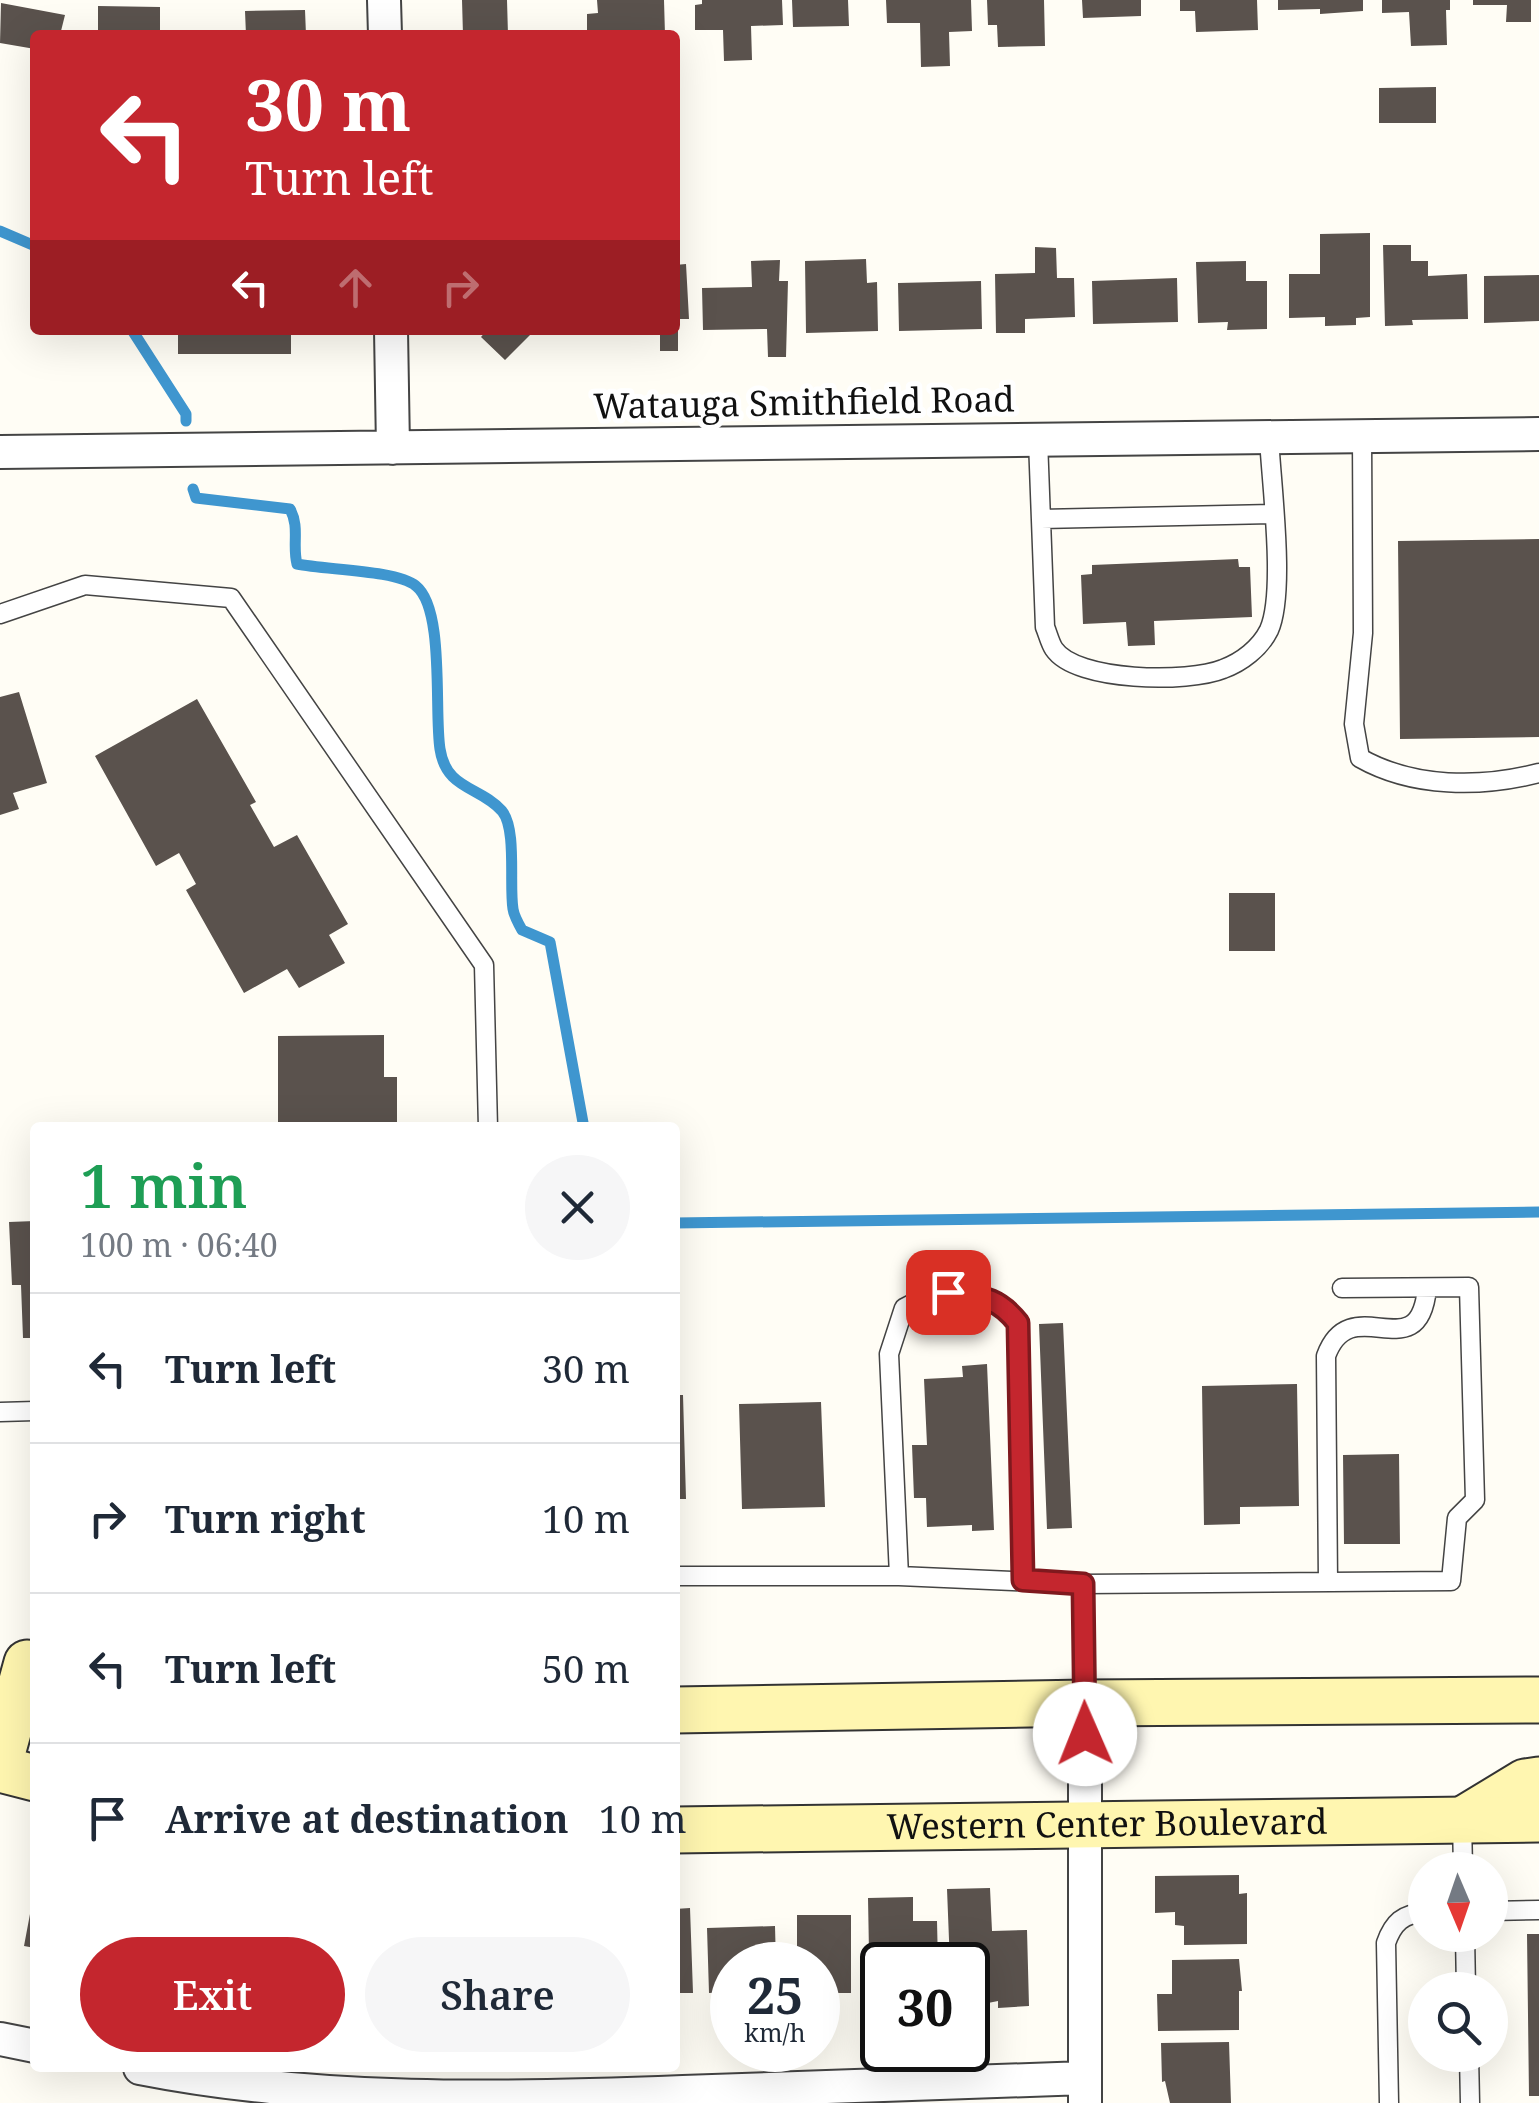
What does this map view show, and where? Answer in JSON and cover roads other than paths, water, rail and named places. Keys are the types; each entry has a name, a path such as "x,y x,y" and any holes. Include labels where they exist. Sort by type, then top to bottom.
{"main road":[{"path":"24,1658 0,1765 30,1776"},
{"path":"680,1710 1085,1702 1539,1700"},
{"path":"1462,1820 1526,1782 1539,1780"},
{"name":"Western Center Boulevard","path":"680,1830 1539,1818"}],"street":[{"path":"384,0 385,30"},
{"path":"391,335 393,448"},
{"name":"Watauga Smithfield Road","path":"0,452 1539,434"},
{"name":"Watauga Smithfield Road","path":"0,460 69,452"},
{"path":"160,2072 344,2094 554,2097 1085,2091 1085,1702"},
{"path":"0,2040 30,2045"}],"lane":[{"path":"1362,436 1363,633 1354,724 1360,758 1386,772 1460,784 1539,773"},
{"path":"1038,440 1045,628 1055,651 1086,671 1139,678 1220,671 1250,654 1270,628 1277,578 1269,437"},
{"path":"1041,519 1273,514"},
{"path":"0,614 85,585 231,598 484,966 488,1122"},
{"path":"680,1576 899,1576 1083,1584 1452,1582 1457,1518 1475,1500 1469,1287 1342,1288"},
{"path":"1328,1582 1326,1356 1332,1340 1344,1330 1401,1329 1416,1323 1425,1311 1427,1288"},
{"path":"899,1576 889,1354 904,1308 923,1297 948,1292 1004,1305 1018,1323 1023,1580"},
{"path":"0,1412 30,1411"},
{"path":"1083,1584 1085,1702"},
{"path":"1462,1820 1463,1852"},
{"path":"1508,1911 1539,1910"},
{"path":"1389,2103 1386,1943 1392,1925 1408,1914"},
{"path":"1469,2072 1470,2103"}],"waterway":[{"path":"0,231 30,244"},
{"path":"135,335 186,414 186,421"},
{"path":"193,489 196,498 290,509 295,523 297,564 393,577 416,586 425,598 435,638 438,732 443,762 456,780 493,803 507,819 514,912 522,930 550,942 583,1122"},
{"path":"680,1223 1539,1212"}]}
